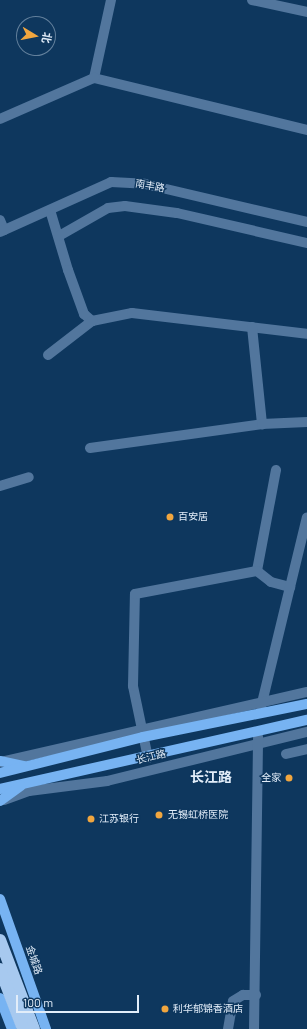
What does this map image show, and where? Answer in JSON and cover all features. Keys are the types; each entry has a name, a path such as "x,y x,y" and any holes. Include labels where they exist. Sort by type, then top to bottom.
{"highway":[{"path":"0,940 34,1029"},
{"path":"0,969 23,1029"}],"main road":[{"name":"长江路","path":"0,773 28,767 142,733 260,714 307,704"},
{"name":"长江路","path":"0,789 148,758 307,720"},
{"path":"1,762 28,767"},
{"path":"0,801 24,784"},
{"name":"金城路","path":"0,899 46,1029"},
{"path":"0,998 12,1029"}],"street":[{"path":"94,78 111,0"},
{"path":"252,0 307,12"},
{"path":"0,119 94,78 307,130"},
{"name":"南丰路","path":"2,231 99,186 126,182 307,222"},
{"path":"59,236 108,208 126,206 177,213 307,243"},
{"path":"50,210 84,314 92,321"},
{"path":"0,220 2,231"},
{"path":"48,356 92,321 132,312 307,334"},
{"path":"252,326 262,424"},
{"path":"90,448 262,424 307,422"},
{"path":"257,571 276,470"},
{"path":"0,486 29,477"},
{"path":"260,714 290,587 303,553 307,516"},
{"path":"148,758 133,686 135,594 257,571 271,582 290,587"},
{"name":"长江路","path":"1,762 142,733 307,692"},
{"path":"254,1029 256,996 258,731"},
{"name":"长江路","path":"0,801 29,791 107,780 258,742 307,732"},
{"path":"286,754 307,749"},
{"path":"228,1029 233,1001 243,995 256,996"}],"place":[{"name":"百安居","path":"170,517"},
{"name":"全家","path":"289,778"},
{"name":"无锡虹桥医院","path":"159,815"},
{"name":"江苏银行","path":"91,819"},
{"name":"利华郁锦香酒店","path":"165,1009"}],"district":[{"name":"长江路","path":"211,777"}]}
